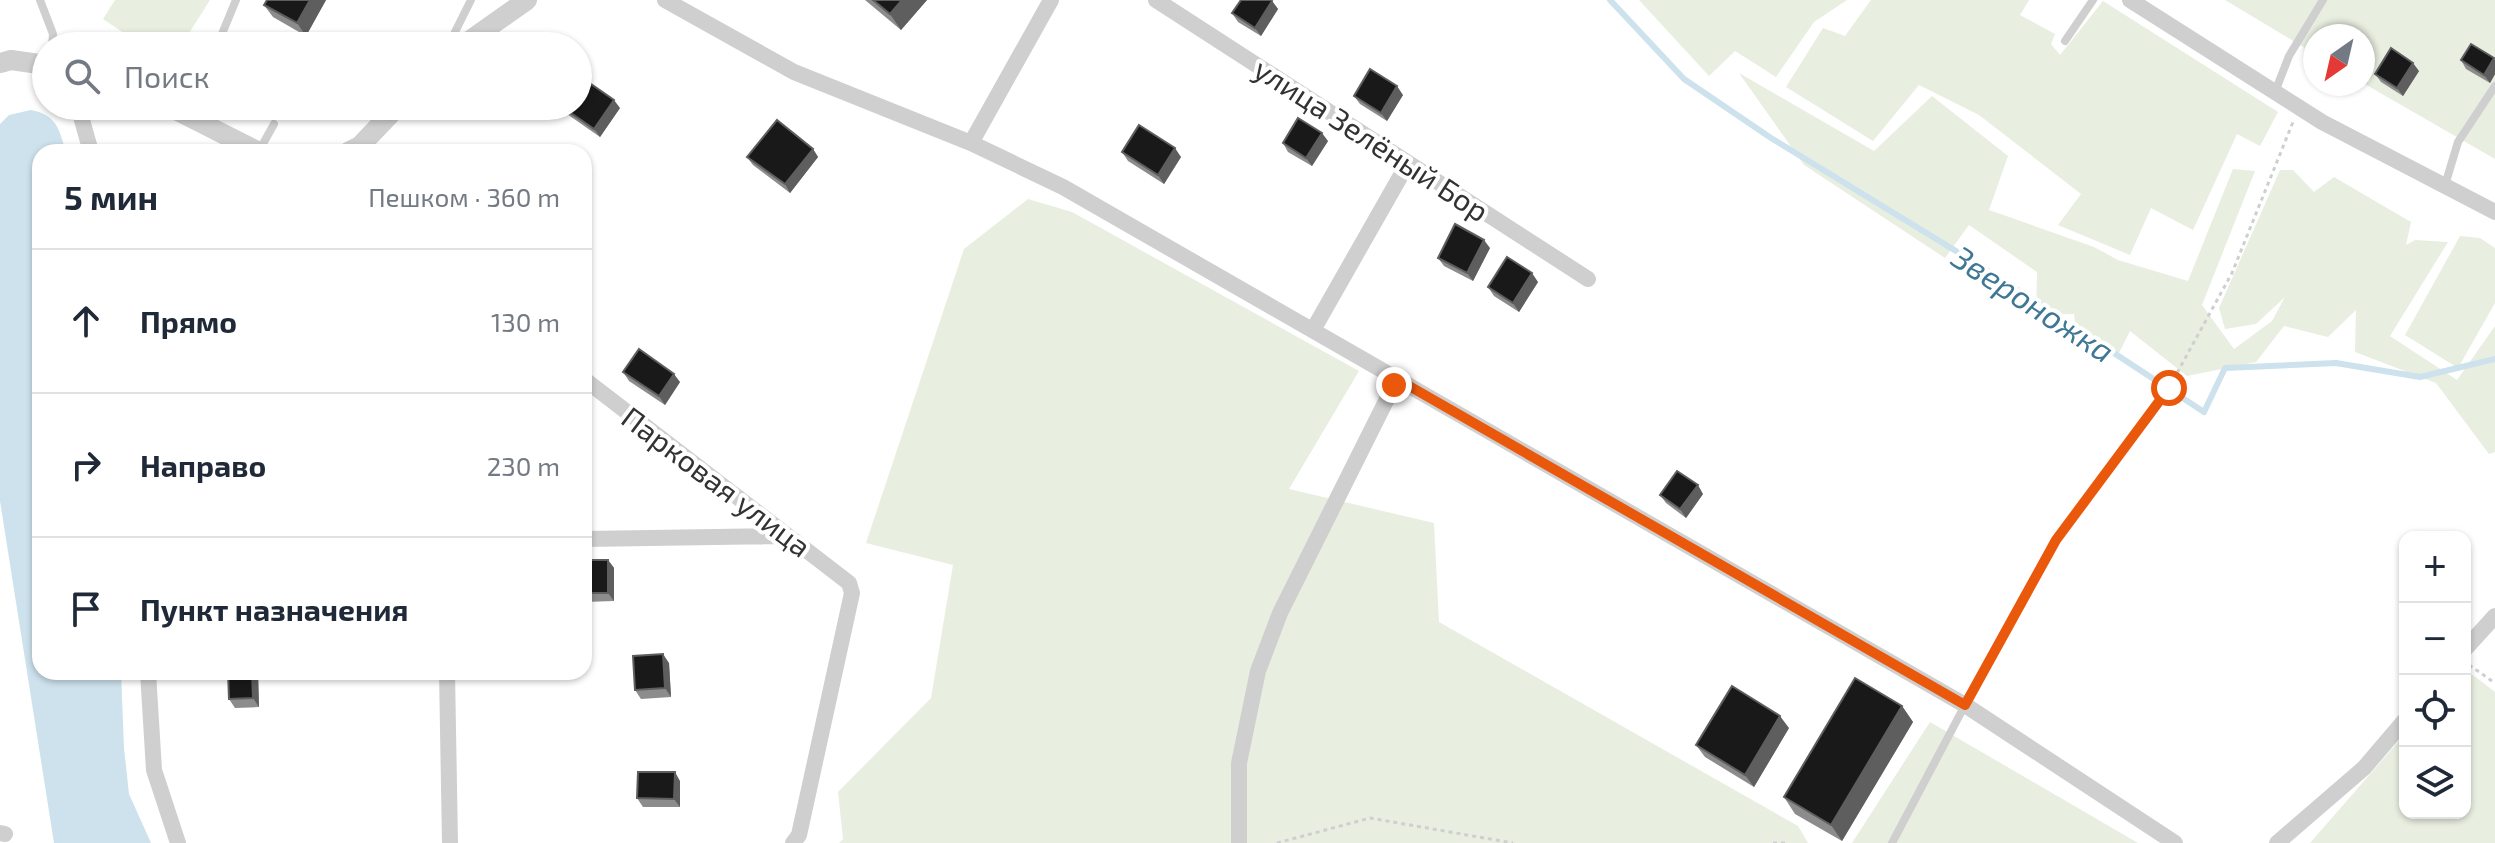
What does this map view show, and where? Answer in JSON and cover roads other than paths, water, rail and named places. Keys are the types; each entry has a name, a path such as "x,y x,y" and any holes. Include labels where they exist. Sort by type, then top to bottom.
{"street":[{"path":"482,32 527,0"},
{"path":"665,0 794,72 971,143 1063,187 1965,705 2175,843"},
{"path":"971,143 1051,0"},
{"name":"улица Зелёный Бор","path":"1156,0 1588,279"},
{"path":"2130,0 2299,108 2495,212"},
{"path":"0,63 11,60 32,63"},
{"path":"82,120 89,144"},
{"path":"206,120 246,144"},
{"path":"362,144 385,120"},
{"path":"1313,330 1408,163"},
{"path":"1239,843 1239,763 1258,671 1280,613 1397,379"},
{"name":"Парковая улица","path":"592,385 849,583 852,593 799,835 793,843"},
{"path":"592,539 787,536"},
{"path":"2471,642 2495,616"},
{"path":"148,680 154,770 178,843"},
{"path":"447,680 450,843"},
{"path":"2277,843 2364,768 2399,727"}],"lane":[{"path":"40,0 52,32"},
{"path":"223,32 236,0"},
{"path":"455,32 471,0"},
{"path":"2065,41 2093,0"},
{"path":"2275,92 2289,56 2323,0"},
{"path":"2445,186 2458,142 2495,86"},
{"path":"263,144 274,124"},
{"path":"1892,843 1965,705"}],"water":[{"path":"31,110 32,120 53,120 63,144 32,144 32,680 121,680 129,794 151,843 54,843 0,501 0,124 9,115"}],"waterway":[{"name":"Звероножка","path":"1610,0 1684,79 1771,138 1987,270 2204,412 2225,368 2336,363 2420,377 2495,359"}]}
